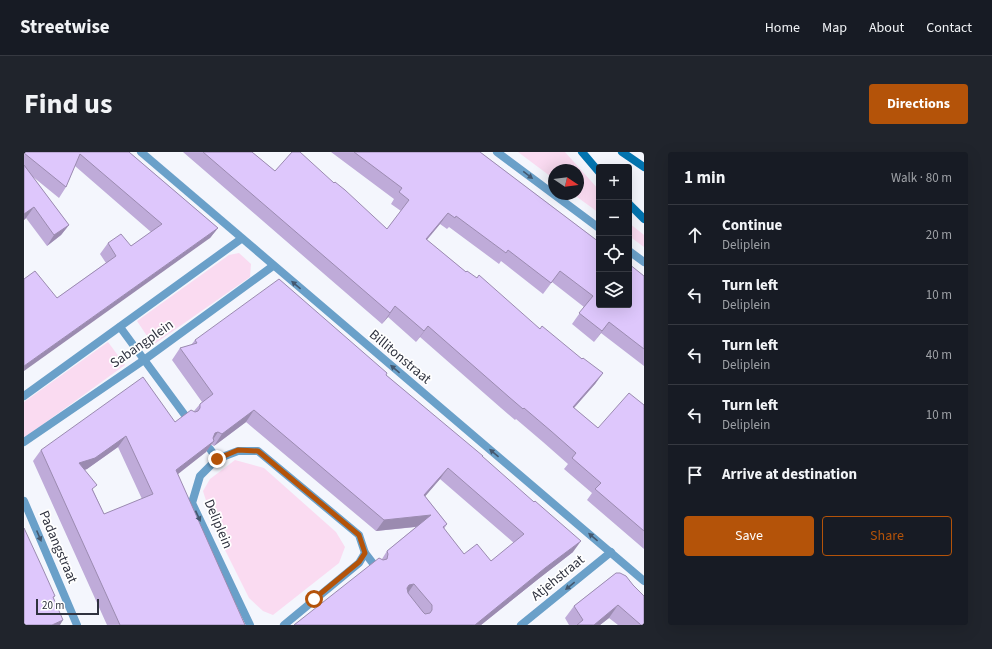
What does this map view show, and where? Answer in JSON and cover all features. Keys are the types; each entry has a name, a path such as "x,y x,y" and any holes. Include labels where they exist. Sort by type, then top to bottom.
{"main road":[{"path":"582,152 596,168"},
{"path":"622,152 644,167"},
{"path":"632,207 644,219"}],"street":[{"name":"Billitonstraat","path":"141,152 241,239 644,581"},
{"path":"497,152 596,226"},
{"name":"Sabangplein","path":"24,396 241,239"},
{"path":"632,253 644,262"},
{"name":"Sabangplein","path":"24,442 144,360 273,266"},
{"path":"120,327 187,418"},
{"path":"210,449 217,459"},
{"name":"Deliplein","path":"250,625 192,503 200,476 217,459 238,450 258,451 359,535 365,553 375,566"},
{"name":"Padangstraat","path":"24,500 77,625"},
{"name":"Atjehstraat","path":"521,625 611,552"},
{"path":"284,625 359,562 365,553"}],"shaded area":[{"path":"518,152 565,152 576,164 548,164 548,174"},
{"path":"584,173 596,187 596,211 581,200 584,200"},
{"path":"632,225 644,235 644,247 632,238"},
{"path":"239,253 251,264 250,277 153,345 137,321 229,255"},
{"path":"108,342 125,365 24,438 24,402"},
{"path":"235,460 264,468 336,532 345,547 339,563 273,615 263,611 249,598 216,532 203,491 210,479"}],"building":[{"path":"24,152 129,152 218,228 24,366 24,279 35,271 57,298 116,256 108,243 121,234 131,246 162,224 80,154 66,187"},
{"path":"203,152 252,152 275,171 292,152 300,152 334,183 335,182 345,190 387,229 409,200 399,192 402,188 354,152 480,152 596,240 596,308 632,308 632,266 644,276 644,349 609,322 602,331 579,313 593,296 560,271 551,283 508,250 506,253 456,216 455,218 448,213 426,239 466,272 467,271 477,278 479,275 540,329 542,326 582,359 583,358 603,373 573,407 598,428 629,393 644,405 644,531 595,489 601,483 572,458 576,453 551,431 524,408 523,409 428,326 424,331 395,306 390,313"},
{"path":"24,165 69,225 54,235 34,207 24,214"},
{"path":"279,279 387,373 386,375 581,541 475,625 294,625 379,558 383,560 387,559 387,551 431,515 384,520 254,410 222,434 218,432 215,433 213,438 214,441 176,470 245,625 120,625 41,450 143,377 175,422 191,410 195,412 198,411 200,404 213,394 180,348 197,343 195,340","holes":["126,436 153,494 104,514 92,489 97,485 79,463 95,458","448,468 524,534 491,561 477,544 464,554 443,527 447,524 424,495","414,584 432,605 432,610 430,613 425,614 408,593 407,588 409,585"]},
{"path":"24,528 55,596 53,597 63,620 52,625 24,625"},
{"path":"616,573 626,576 644,596 644,625 641,625 618,605 594,625 577,625 583,620 574,606"}],"route":[{"path":"217,459 238,450 258,451 359,535 365,553 359,562 314,599"}]}
